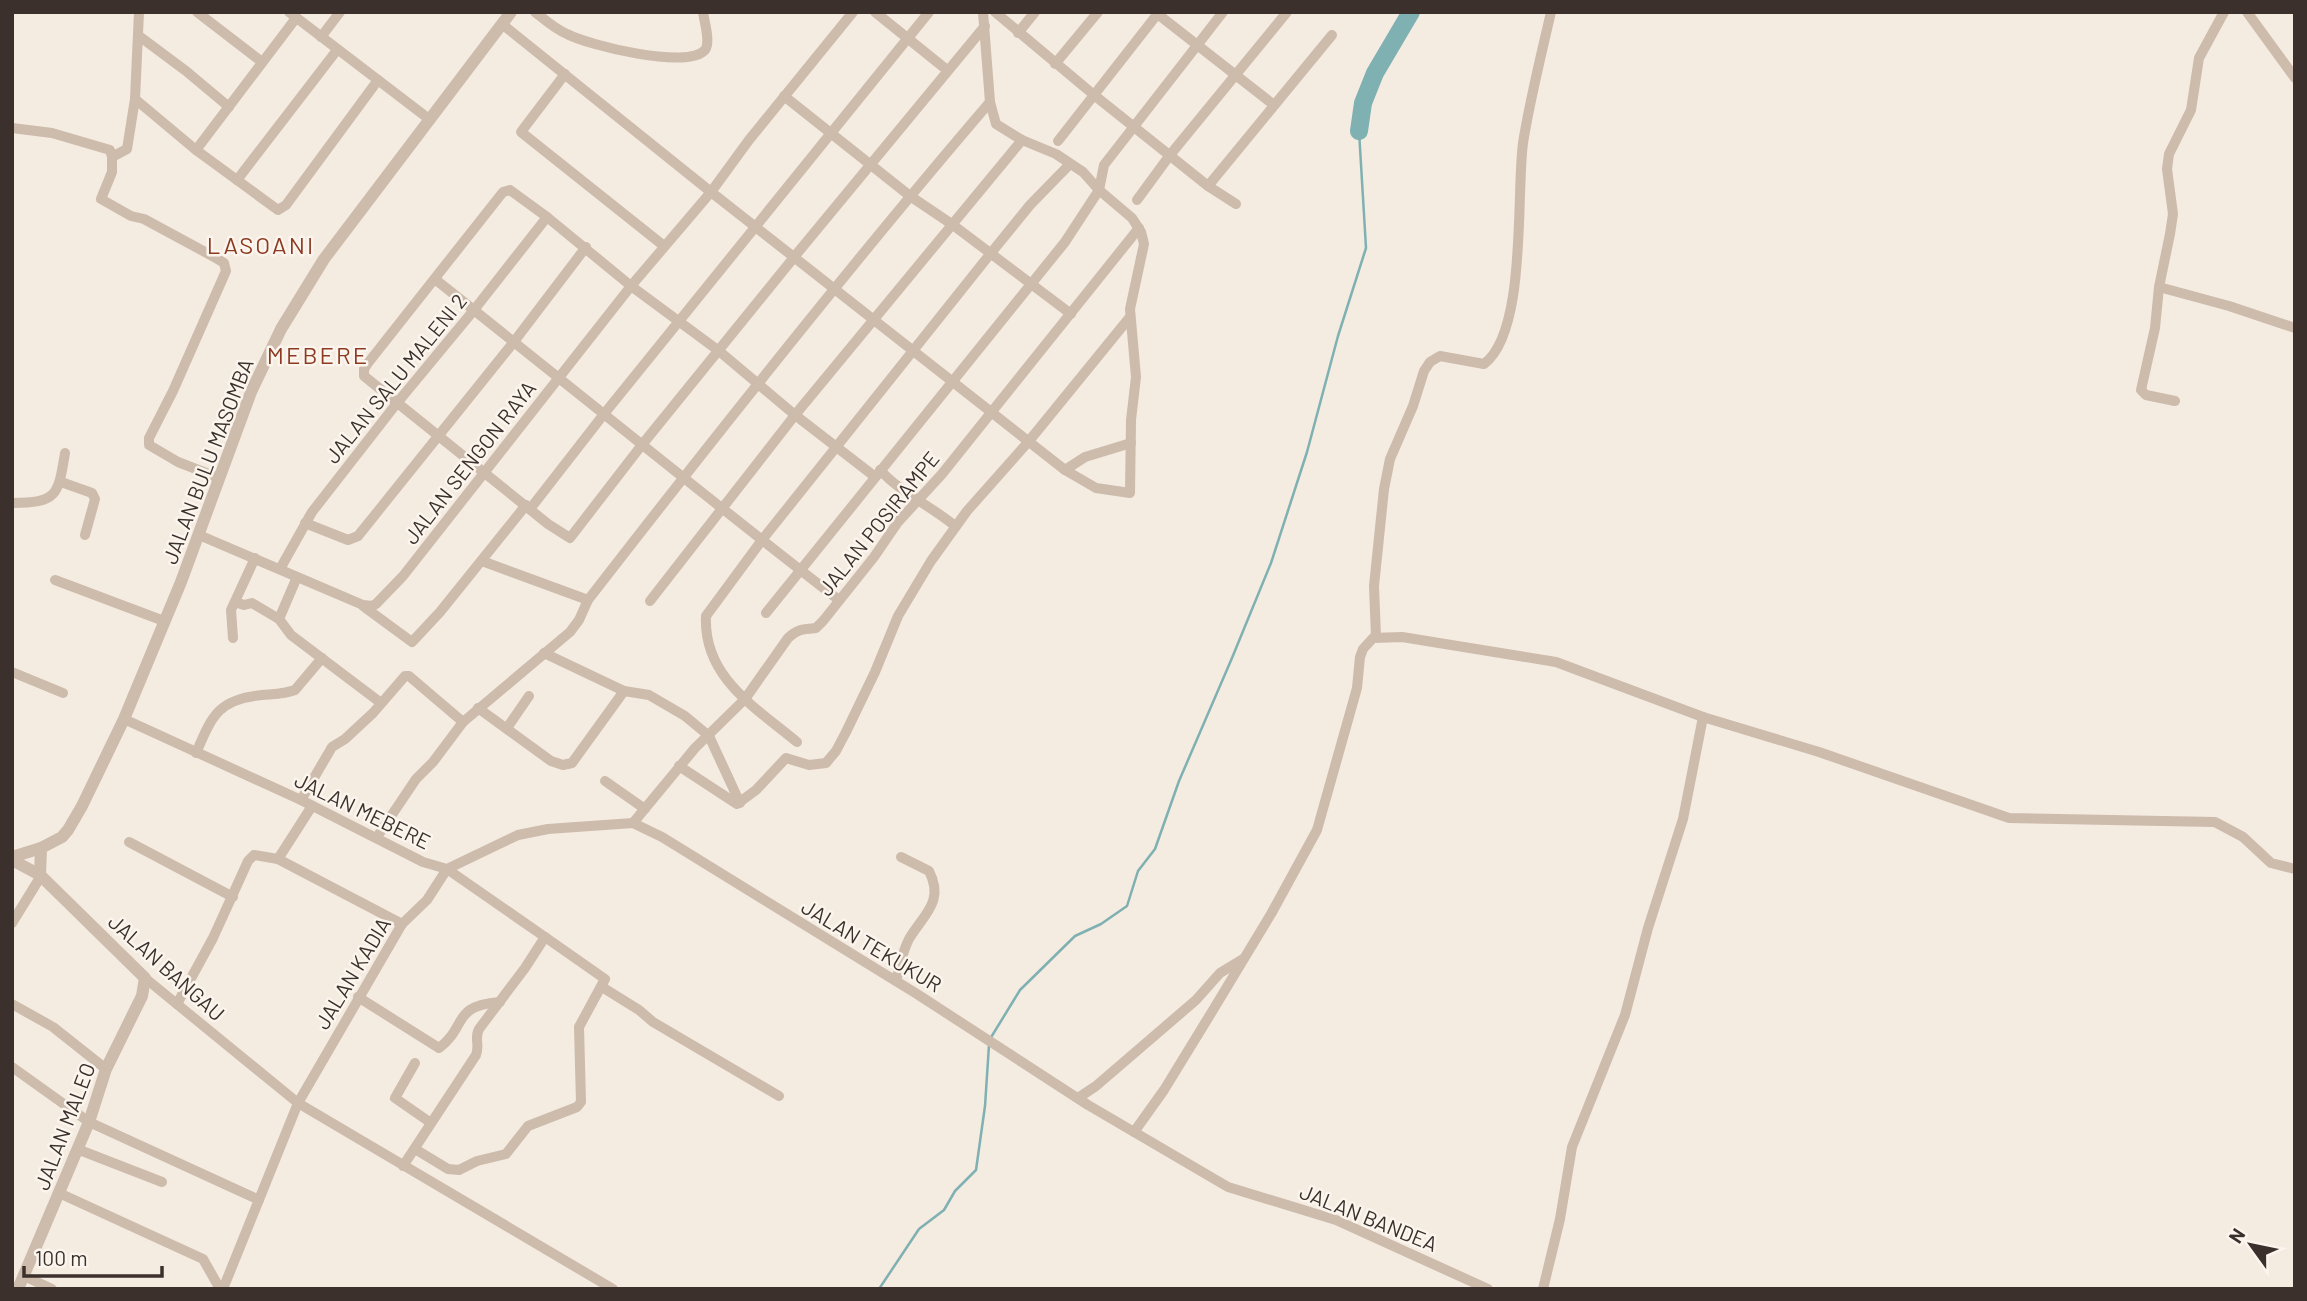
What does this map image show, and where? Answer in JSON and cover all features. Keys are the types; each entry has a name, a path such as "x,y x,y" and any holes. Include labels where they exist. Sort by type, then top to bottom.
{"street":[{"path":"112,157 127,149 135,99 139,12"},
{"path":"197,12 262,62"},
{"path":"321,37 340,12"},
{"name":"JALAN BULU MASOMBA","path":"12,858 41,848 62,836 73,823 124,719 199,535 251,392 269,352 300,297 324,259 511,12"},
{"path":"535,12 565,34 583,41 629,53 670,58 706,49 703,12"},
{"name":"JALAN SENGON RAYA","path":"363,605 374,606 387,595 631,286 711,191 853,12"},
{"path":"875,12 947,70"},
{"path":"199,535 363,605 411,642 440,612 528,507 929,12"},
{"path":"502,24 1065,470 1096,488 1130,493 1132,399 1136,377 1130,317 1132,294 1144,244 1139,228 1119,205 1099,190 1083,172 1056,154 1022,140 996,124 990,102 983,12"},
{"path":"996,12 1055,64 1208,186 1236,204"},
{"path":"1018,33 1035,12"},
{"path":"1055,64 1098,12"},
{"path":"766,613 1065,242 1099,190 1104,165 1223,12"},
{"path":"1137,200 1170,155 1287,12"},
{"path":"1377,637 1374,586 1384,489 1390,458 1413,406 1424,371 1430,362 1440,356 1484,364 1494,356 1501,342 1516,274 1523,145 1551,12"},
{"path":"2175,401 2146,395 2141,390 2155,328 2159,287 2173,214 2167,169 2169,154 2190,110 2199,58 2224,12"},
{"path":"2247,12 2295,78"},
{"path":"1058,141 1157,13 1274,105"},
{"path":"197,150 262,62 292,15 429,119"},
{"path":"956,526 836,446 719,351 631,286 547,216 510,190 503,192 364,369 364,376 564,536 570,538 641,446 719,351 795,256 985,26"},
{"path":"1208,186 1332,35"},
{"path":"139,36 229,107"},
{"path":"237,180 337,50"},
{"path":"565,74 521,132 664,246"},
{"path":"135,99 274,209 283,209 378,80"},
{"path":"785,96 910,196 1071,314"},
{"path":"377,837 416,779 433,762 463,722 570,632 588,600 683,477 835,287 990,102"},
{"path":"12,128 52,133 110,150 112,172 101,199 131,216 144,219 216,258 225,266 223,281 149,442 152,448 162,454 219,478"},
{"path":"650,601 795,415 1022,140"},
{"path":"797,742 724,678 708,646 706,616 762,540 990,253 1030,205 1070,164"},
{"name":"JALAN SALU MALENI 2","path":"280,569 305,523 397,402 474,310 547,216"},
{"name":"JALAN POSIRAMPE","path":"633,823 679,766 745,699 788,638 803,628 818,626 917,499 942,474 1139,228"},
{"path":"305,523 348,540 354,539 513,343 586,247"},
{"path":"436,280 641,446 839,600"},
{"path":"2159,287 2295,328"},
{"path":"679,766 734,803 740,803 786,758 816,765 826,763 842,741 906,602 956,526 1130,317"},
{"path":"1065,470 1085,457 1130,443"},
{"path":"12,503 50,498 61,482 65,453"},
{"path":"61,482 92,493 96,499 85,536"},
{"path":"233,638 230,617 255,558"},
{"path":"482,561 588,600"},
{"path":"279,619 297,577"},
{"path":"55,580 164,621"},
{"path":"235,602 244,605 252,603 279,619 291,635 381,703"},
{"path":"1134,1132 1164,1090 1244,958 1317,830 1357,688 1360,657 1368,641 1377,637 1402,637 1556,662 1703,717 1819,752 2013,819 2215,822 2249,842 2271,863 2295,869"},
{"path":"544,653 624,691 649,695 685,716 709,736 740,803"},
{"path":"196,753 208,724 226,704 245,696 295,690 322,658"},
{"path":"12,672 63,693"},
{"path":"301,800 332,747 345,739 407,675 463,722"},
{"path":"478,708 551,761 567,765 624,691"},
{"path":"507,728 529,696"},
{"path":"1543,1289 1560,1219 1572,1147 1625,1015 1648,928 1683,819 1703,717"},
{"name":"JALAN MEBERE","path":"124,719 301,800 423,862 447,869 518,835 548,829 633,823"},
{"path":"604,781 645,808"},
{"path":"278,859 312,806"},
{"name":"JALAN TEKUKUR","path":"633,823 662,837 896,981 1088,1105"},
{"path":"129,842 233,897"},
{"path":"12,923 41,876 41,848"},
{"path":"177,1004 252,857 259,855 278,859 402,924"},
{"path":"896,981 908,941 932,908 935,886 929,871 901,857"},
{"name":"JALAN BANGAU","path":"12,858 41,876 145,978 298,1103 613,1289"},
{"path":"415,1149 447,1169 459,1170 477,1161 506,1154 528,1126 579,1105 579,1027 605,979 447,869"},
{"name":"JALAN KADIA","path":"298,1103 402,924 427,900 447,869"},
{"path":"403,1166 477,1055 477,1033 545,937"},
{"path":"1078,1098 1096,1086 1196,1000 1220,973 1244,958"},
{"name":"JALAN MALEO","path":"21,1283 89,1122 106,1069 142,996 145,978"},
{"path":"602,987 653,1022 779,1097"},
{"path":"358,997 439,1048 471,1008 500,1002"},
{"path":"12,1004 53,1027 106,1069"},
{"path":"415,1063 395,1098 431,1123"},
{"path":"12,1067 89,1122 259,1200"},
{"path":"221,1289 298,1103"},
{"name":"JALAN BANDEA","path":"1088,1105 1234,1190 1300,1207 1336,1220 1488,1289"},
{"path":"77,1149 162,1182"},
{"path":"59,1193 203,1259 221,1289"},
{"path":"21,1283 51,1289"}],"waterway":[{"path":"1359,131 1363,103 1375,73 1411,12"},
{"path":"990,1039 1020,990 1075,936 1101,924 1127,906 1138,871 1155,849 1179,781 1271,563 1307,452 1338,336 1366,248 1359,131"},
{"path":"879,1289 919,1229 944,1210 955,1191 976,1170 985,1106 989,1045"}],"district":[{"name":"LASOANI","path":"261,244"},
{"name":"MEBERE","path":"318,354"}]}
